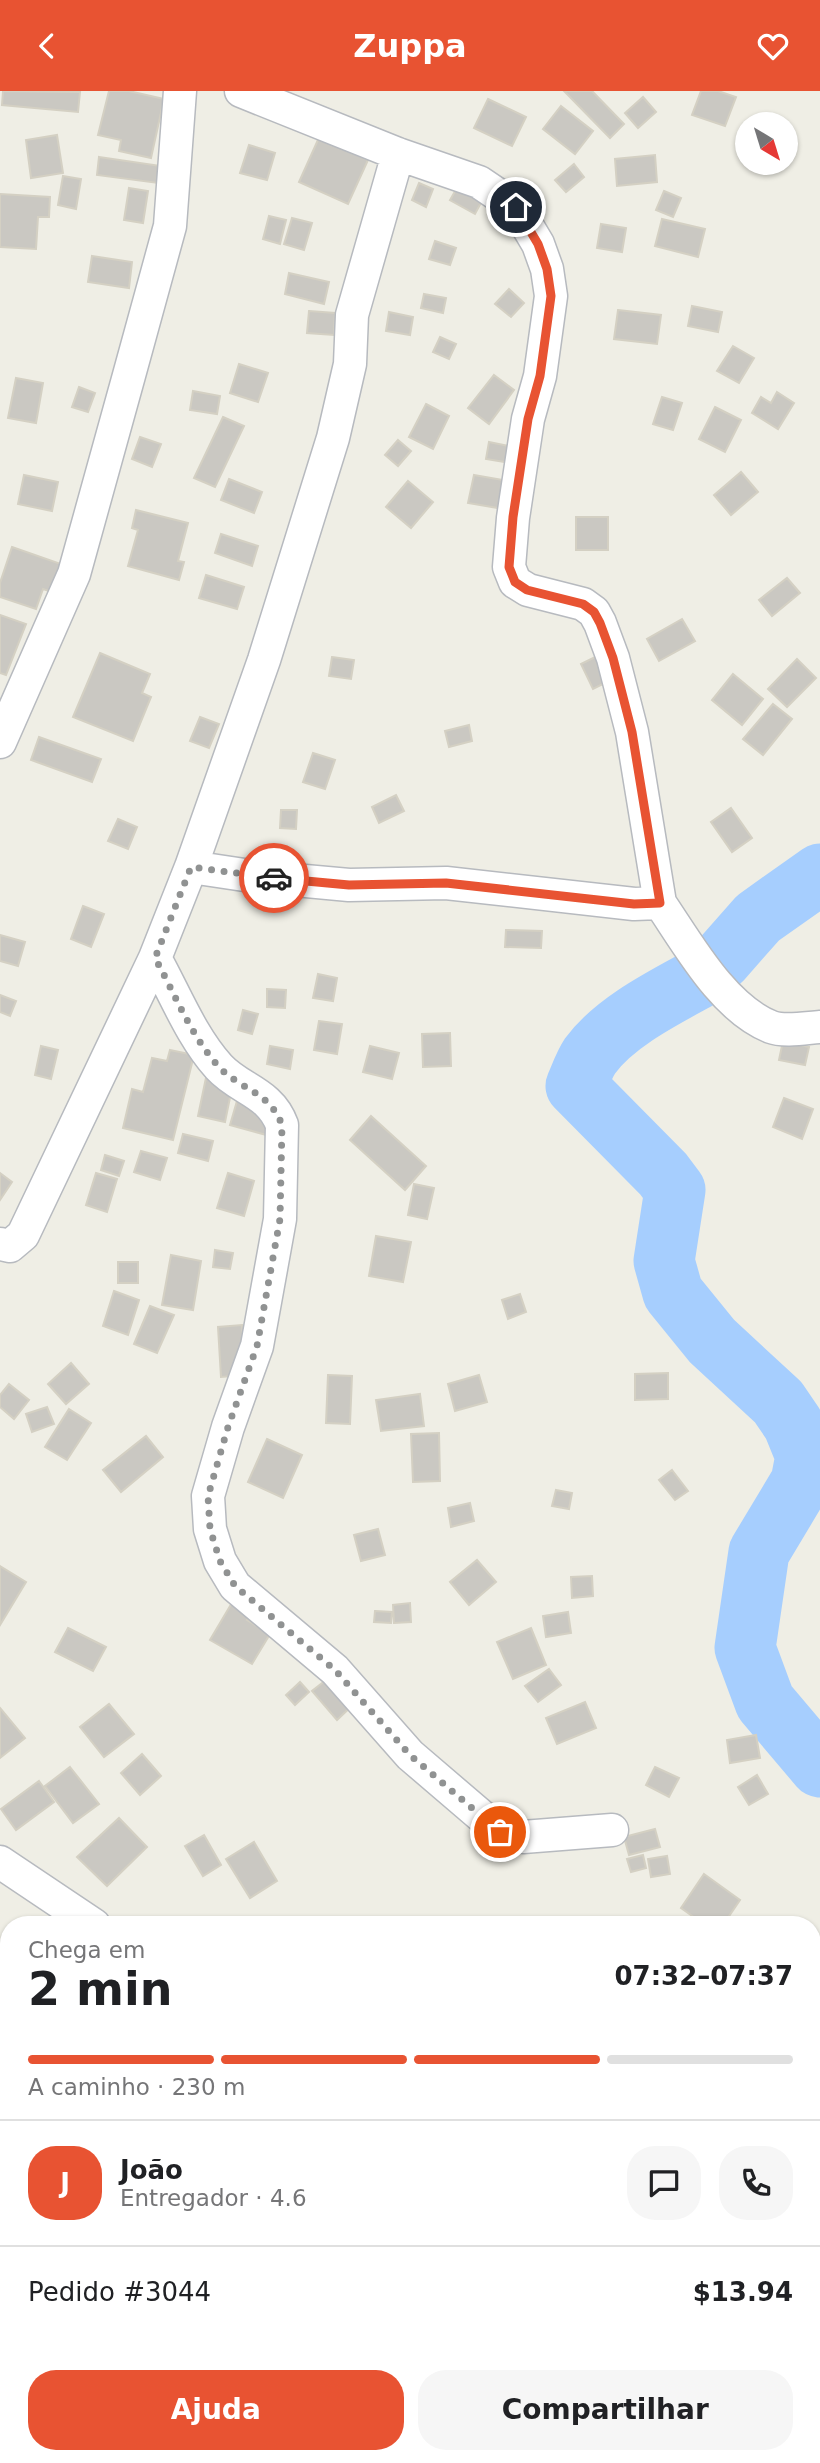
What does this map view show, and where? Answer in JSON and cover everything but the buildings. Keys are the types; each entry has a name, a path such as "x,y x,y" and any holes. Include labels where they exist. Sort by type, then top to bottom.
{"street":[{"path":"0,742 74,574 121,405 170,226 180,91"},
{"path":"241,91 398,154 479,182 516,207 538,244 547,269 551,296 540,376 526,432 513,517 509,567 515,582 527,590 583,604 594,612 600,623 613,658 632,732 660,903 698,959 720,987 746,1013 774,1028 820,1027"},
{"path":"0,1244 10,1246 23,1235 155,958 191,867 264,660 333,438 350,364 352,315 398,154"},
{"path":"191,867 251,876 349,885 446,883 634,904 660,903"},
{"path":"155,958 206,1050 221,1069 268,1101 278,1111 282,1125 280,1219 257,1346 228,1427 208,1496 210,1529 220,1561 235,1586 335,1670 410,1755 500,1832 523,1837 612,1830"},
{"path":"0,1862 81,1916"}],"waterway":[{"path":"721,960 758,918 820,874"},
{"path":"696,980 639,1013 612,1033 590,1056 576,1086 663,1174 675,1190 664,1261 673,1293 712,1341 778,1402 793,1424 806,1456 801,1482 759,1552 745,1648 765,1702 820,1767"}],"way so far":[{"path":"274,878 191,867 155,958 206,1050 221,1069 268,1101 278,1111 282,1125 280,1219 262,1321 257,1346 228,1427 208,1496 210,1529 220,1561 235,1586 335,1670 410,1755 500,1832"}],"route":[{"path":"274,878 349,885 446,883 634,904 660,903 632,732 613,658 600,623 594,612 583,604 527,590 515,582 509,567 513,517 528,419 540,376 551,296 547,269 538,244 516,207"}]}
